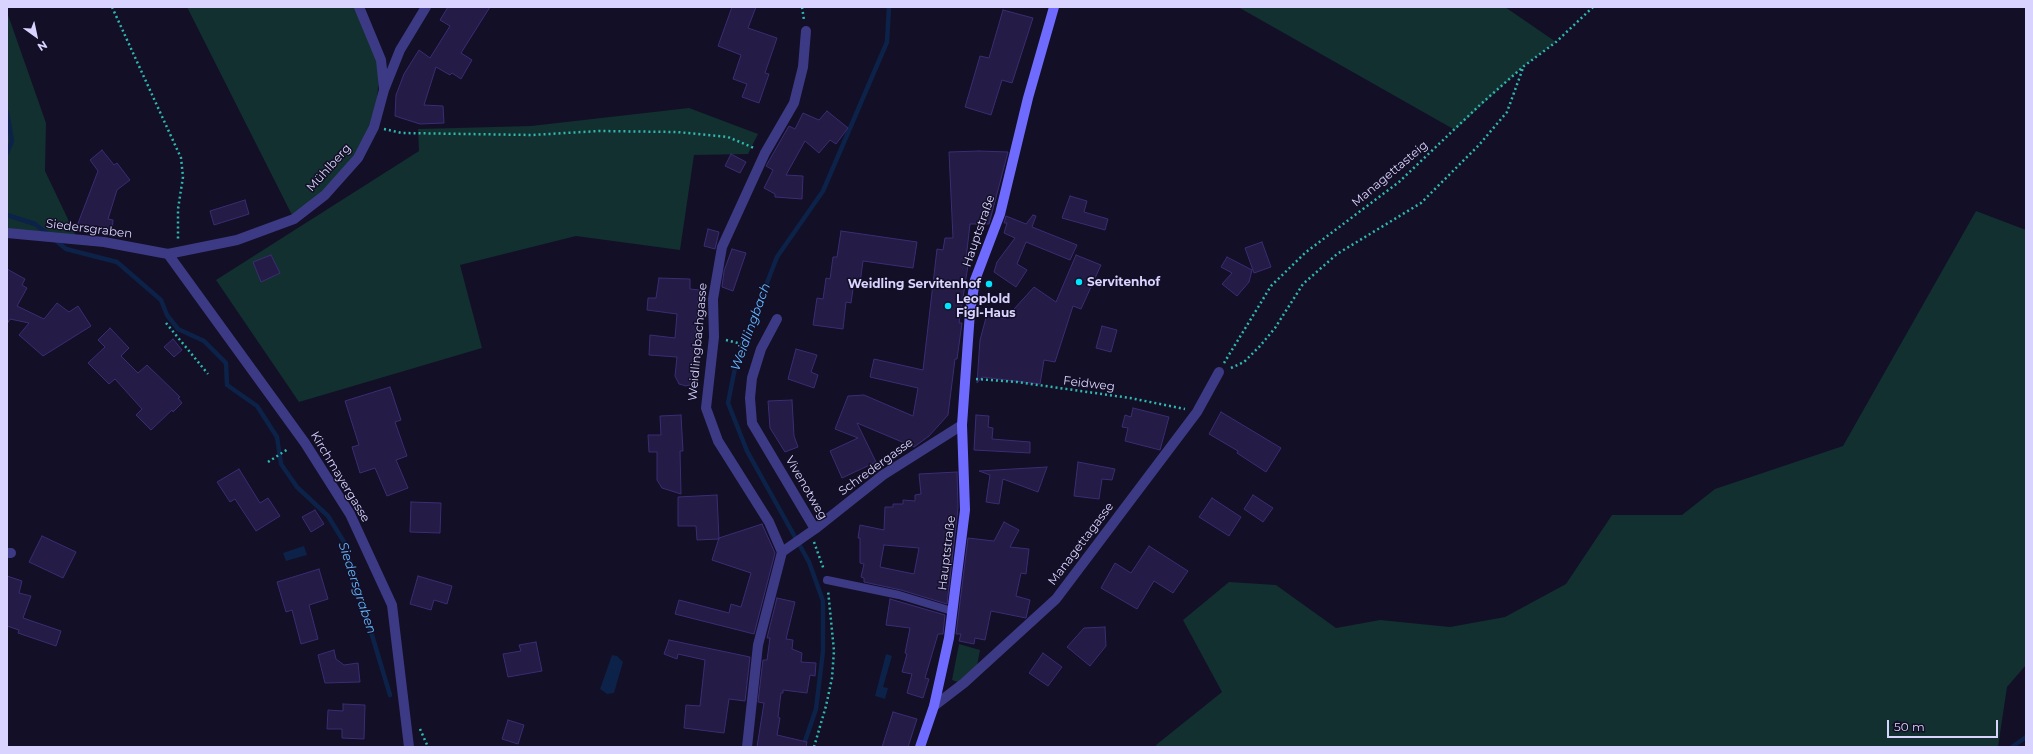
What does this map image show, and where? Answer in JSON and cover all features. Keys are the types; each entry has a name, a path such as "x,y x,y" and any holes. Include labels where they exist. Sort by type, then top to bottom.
{"main road":[{"name":"Hauptstraße","path":"920,747 934,706 949,638 965,510 962,425 970,312 975,280 1000,214 1030,91 1054,7"}],"street":[{"path":"359,7 381,60 384,90"},
{"name":"Mühlberg","path":"168,254 237,240 294,220 325,195 358,158 374,128 384,90 400,50 426,7"},
{"name":"Weidlingbachgasse","path":"782,552 769,522 718,441 706,408 714,337 713,299 722,247 765,153 794,103 804,67 806,30"},
{"name":"Siedersgraben","path":"7,233 104,242 168,254"},
{"name":"Kirchmayergasse","path":"168,254 306,443 350,514 392,605 409,747"},
{"name":"Vivenotweg","path":"777,319 761,349 752,378 750,398 752,423 811,532"},
{"name":"Managettagasse","path":"934,706 964,683 1056,599 1197,412 1219,372"},
{"name":"Schredergasse","path":"782,552 811,532 883,475 962,425"},
{"path":"748,747 758,644 782,552"}],"lane":[{"name":"Hauptstraße","path":"827,580 899,595 952,611"}],"path":[{"path":"112,7 183,166 178,208 178,246 168,254"},
{"name":"Managettasteig","path":"1219,372 1271,286 1306,252 1399,182 1524,66 1556,42 1593,7"},
{"path":"1219,372 1244,362 1260,346 1275,328 1303,284 1314,274 1337,254 1420,203 1479,145 1507,112 1524,66"},
{"path":"374,128 402,133 532,135 599,131 677,132 728,137 765,153"},
{"path":"166,323 208,374"},
{"path":"732,341 753,347"},
{"name":"Feidweg","path":"978,379 1017,382 1130,398 1197,412"},
{"path":"268,462 288,449"},
{"name":"Vivenotweg","path":"811,532 827,580 834,651 832,678 826,706 814,747"}],"green space":[{"path":"187,7 359,7 381,60 374,127 358,158 294,219"},
{"path":"1238,7 1505,7 1556,42 1524,66 1455,130"},
{"path":"7,12 46,123 45,171 76,236 7,230"},
{"path":"689,108 758,134 748,154 694,155 680,250 576,236 460,265 482,348 299,402 216,280 419,151 418,129 531,126"},
{"path":"1976,211 2026,230 2026,665 2007,687 1998,747 1156,747 1156,745 1222,692 1183,620 1229,582 1276,585 1336,628 1380,620 1450,627 1505,617 1566,584 1612,515 1682,515 1715,489 1843,446"},
{"path":"959,644 980,650 977,666 958,682 952,680"}],"water":[{"path":"304,546 307,555 286,561 283,553"},
{"path":"886,654 892,656 883,687 888,688 885,699 875,696"},
{"path":"612,655 617,656 623,662 614,693 607,694 600,689"}],"building":[{"path":"448,7 490,7 461,53 472,60 461,79 452,73 450,75 436,67 424,105 443,106 444,123 420,124 395,116 396,95 404,74 419,50 430,58 450,26 440,20"},
{"path":"732,7 756,7 748,28 777,38 765,73 769,74 759,103 742,97 747,84 733,79 741,55 718,46"},
{"path":"1003,10 1033,18 1012,83 1002,80 991,115 965,107 980,56 989,58"},
{"path":"827,111 848,128 836,144 830,140 819,153 805,141 786,175 803,176 802,199 775,197 775,194 764,188 773,170 766,166 789,126 795,129 803,113 819,120"},
{"path":"102,150 114,165 117,163 130,180 117,190 108,219 113,220 112,233 77,226 98,171 90,160"},
{"path":"949,152 1008,152 989,224 970,224 966,259 969,259 959,323 962,323 957,359 955,359 948,415 929,436 914,447 857,423 876,462 842,478 830,451 858,438 835,429 848,396 864,395 913,416 918,388 870,377 874,359 923,370 937,249 943,250 945,238 953,238"},
{"path":"731,154 746,162 740,173 725,166"},
{"path":"1070,196 1087,201 1084,212 1108,219 1105,230 1062,218"},
{"path":"245,200 249,214 214,225 210,211"},
{"path":"1033,215 1036,216 1032,227 1077,245 1070,260 1026,242 1017,264 1027,270 1016,287 994,272 997,262 1015,238 1004,233 1007,223 1004,223 1006,216 1026,224"},
{"path":"708,229 719,232 715,249 704,246"},
{"path":"841,231 917,242 913,268 863,261 860,283 854,282 851,303 846,302 843,329 813,325 817,298 823,299 826,278 830,279 833,257 837,257"},
{"path":"1262,242 1271,267 1254,273 1245,248"},
{"path":"732,249 746,253 733,291 722,287 724,271"},
{"path":"271,255 280,273 261,282 253,262"},
{"path":"1076,255 1101,265 1081,309 1073,306 1055,362 1044,360 1040,384 982,377 977,383 980,340 987,314 1005,319 1034,287 1056,302"},
{"path":"1227,257 1252,270 1249,282 1237,296 1222,284 1232,273 1221,267"},
{"path":"7,269 25,279 22,285 27,288 17,306 44,319 57,303 69,312 78,306 91,326 43,356 19,335 29,323 10,319 7,324"},
{"path":"659,278 690,279 690,289 699,290 695,339 698,339 695,378 693,384 686,386 679,384 675,376 677,357 649,355 650,335 675,338 677,314 647,310 648,298 656,298"},
{"path":"1102,326 1117,330 1111,352 1096,348"},
{"path":"110,328 129,348 121,356 138,373 147,365 180,397 178,398 182,403 173,412 172,410 151,430 136,415 142,409 115,379 109,384 88,363 105,347 98,340"},
{"path":"173,339 182,350 174,357 164,347"},
{"path":"796,349 817,355 811,372 818,375 814,388 788,379"},
{"path":"390,387 401,420 395,422 407,456 396,460 408,488 387,496 375,468 360,473 352,447 359,445 345,401"},
{"path":"792,400 794,436 798,447 785,452 770,428 768,401"},
{"path":"1133,408 1169,417 1160,450 1125,441 1128,428 1122,427 1125,415 1131,417"},
{"path":"1221,412 1281,448 1266,472 1237,453 1238,451 1209,434"},
{"path":"681,415 683,451 680,451 681,494 662,488 657,480 657,452 649,452 648,435 661,435 660,416"},
{"path":"976,415 989,416 988,427 993,428 992,439 1030,442 1030,453 974,450"},
{"path":"1078,462 1115,469 1112,480 1102,479 1099,499 1074,496"},
{"path":"1047,467 1038,492 1003,479 999,504 986,502 990,475 979,471"},
{"path":"239,469 260,503 268,498 280,516 256,531 235,499 230,502 217,482"},
{"path":"957,472 958,508 947,604 901,590 864,582 864,578 861,577 864,564 860,563 860,538 858,538 860,525 884,530 885,507 893,507 893,504 903,504 903,500 915,501 915,495 921,494 919,474","holes":["884,545 919,548 914,574 880,567"]},
{"path":"717,495 719,539 697,540 696,526 678,526 678,497"},
{"path":"1253,495 1273,508 1263,522 1244,509"},
{"path":"1212,498 1241,517 1229,536 1199,517"},
{"path":"411,502 441,503 440,533 410,532"},
{"path":"315,510 324,524 311,532 302,517"},
{"path":"1004,522 1019,530 1010,547 1029,549 1026,574 1021,573 1016,596 1030,600 1026,618 991,611 985,640 975,638 974,644 959,641 961,634 956,634 968,538 994,541"},
{"path":"762,524 775,553 754,634 675,614 679,600 729,613 731,604 741,607 751,573 712,560 719,538"},
{"path":"42,536 76,552 63,578 29,562"},
{"path":"1149,546 1188,571 1173,593 1154,581 1137,609 1101,588 1115,563 1131,573"},
{"path":"319,569 328,599 309,605 318,639 301,644 292,610 286,612 277,582"},
{"path":"7,576 22,581 19,593 31,596 23,618 61,631 56,646 18,633 19,630 7,626"},
{"path":"418,576 452,586 447,604 434,600 431,610 410,604"},
{"path":"777,598 795,602 786,639 793,640 792,649 802,653 801,662 816,663 815,676 810,675 807,693 783,690 783,693 781,693 778,717 780,718 777,735 807,742 806,747 757,747 764,703 758,702 763,660 767,660 770,638 767,638"},
{"path":"890,599 945,615 943,634 938,634 925,678 929,679 923,698 907,693 912,674 902,672 907,654 905,653 910,628 886,625"},
{"path":"1105,627 1106,646 1090,666 1067,647 1084,628"},
{"path":"669,640 750,657 745,701 729,699 724,733 684,728 686,705 700,706 705,660 678,654 677,659 664,654"},
{"path":"536,642 542,671 508,677 503,654 521,651 519,645"},
{"path":"334,650 336,659 344,665 358,663 360,682 325,683 318,655"},
{"path":"1043,653 1062,667 1048,686 1029,673"},
{"path":"343,704 365,705 364,739 342,738 342,729 327,729 328,710 343,711"},
{"path":"893,712 917,719 908,747 882,747"},
{"path":"508,720 524,725 518,744 502,739"}],"waterway":[{"name":"Weidlingbach","path":"803,747 816,709 823,651 823,601 809,562 747,451 728,403 736,363 777,257 823,191 887,42 889,7"},
{"path":"7,112 12,141 7,153"},
{"name":"Siedersgraben","path":"7,215 35,224 48,234"},
{"name":"Siedersgraben","path":"54,239 66,249 117,262 161,300 167,315 178,329 204,341 226,363 227,385 257,406 277,437 281,464 297,487 328,516 344,542 390,695"},
{"path":"2012,747 2026,737"}],"place":[{"name":"Servitenhof","path":"1079,282"},
{"name":"Weidling Servitenhof","path":"989,284"},
{"name":"Leoplold Figl-Haus","path":"948,306"}]}
